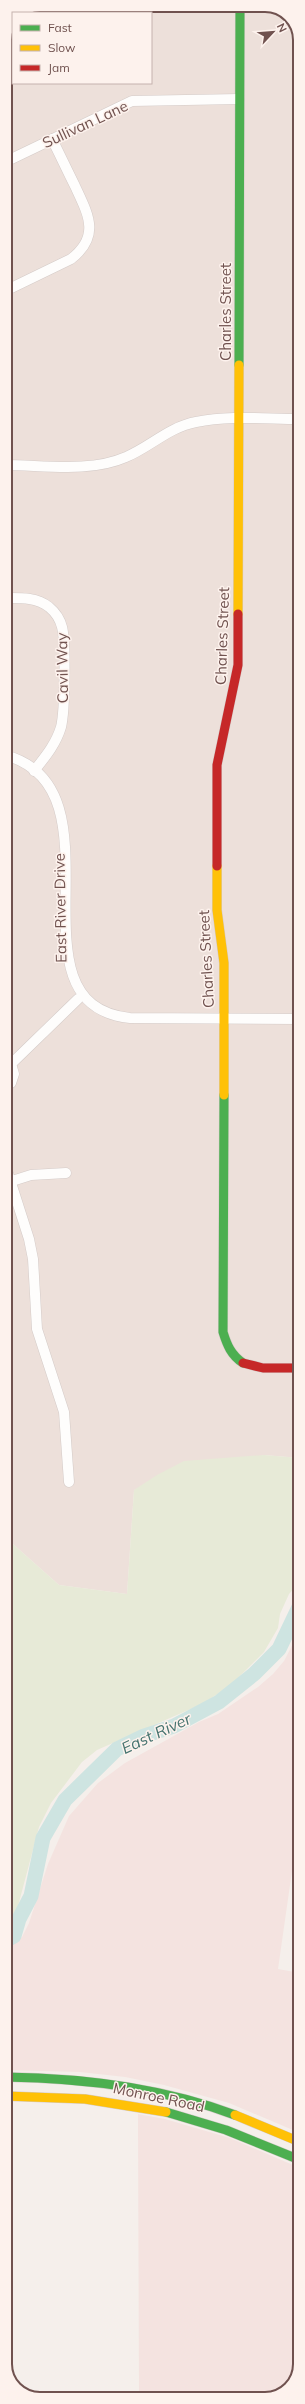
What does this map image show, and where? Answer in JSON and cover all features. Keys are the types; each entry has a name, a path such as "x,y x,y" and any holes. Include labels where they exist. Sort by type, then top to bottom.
{"street":[{"name":"Charles Street","path":"240,12 238,665 236,685 219,747 217,765 217,910 224,963 223,1332 230,1352 242,1363 256,1368 293,1368"},
{"name":"Sullivan Lane","path":"12,159 132,101 240,99"},
{"path":"12,288 71,259 78,254 87,240 90,227 88,214 52,139"},
{"path":"12,465 82,466 109,463 141,450 159,438 183,426 212,420 293,419"},
{"name":"Cavil Way","path":"12,598 33,599 42,602 55,613 63,634 63,714 61,727 49,752 34,771"},
{"name":"East River Drive","path":"12,758 34,771 50,792 58,817 60,965 68,985 78,998 89,1008 111,1017 293,1019"},
{"path":"12,1059 78,998"},
{"path":"12,1070 14,1074 12,1080"},
{"path":"12,1181 31,1175 66,1173"},
{"path":"12,1191 29,1239 33,1259 37,1330 64,1412 69,1482"},
{"name":"Monroe Road","path":"12,2077 56,2077 116,2084 158,2092 217,2108 293,2139"},
{"name":"Monroe Road","path":"12,2096 89,2098 149,2107 231,2130 293,2157"}],"shaded area":[{"path":"152,12 269,12 274,13 286,22 291,29 293,38 293,1457 264,1455 134,1490 127,1594 59,1585 12,1543 12,84 152,84"},
{"path":"293,1644 293,1864 278,1969 293,1972 293,2130 229,2103 164,2085 125,2077 80,2072 12,2070 12,1943 22,1937 29,1923 48,1864 69,1816 98,1783 125,1763 199,1722 218,1714 258,1687 273,1674 284,1661"},
{"path":"138,2114 165,2119 230,2138 293,2165 293,2364 289,2378 282,2386 267,2392 139,2392"}],"green space":[{"path":"264,1455 293,1457 293,1590 289,1594 280,1614 278,1628 264,1652 230,1686 202,1704 97,1750 82,1762 51,1803 39,1827 12,1926 12,1543 59,1585 127,1594 134,1490 157,1475 184,1461"}],"waterway":[{"name":"East River","path":"12,1937 14,1936 19,1919 31,1896 43,1838 65,1800 117,1749 144,1736 174,1726 219,1702 254,1674 279,1649 293,1620"}],"traffic: fast":[{"path":"239,365 240,12"},
{"path":"224,1095 223,1332 235,1357 243,1363"},
{"path":"12,2077 63,2079 122,2086 179,2097 235,2115"},
{"path":"166,2112 226,2130 293,2157"}],"traffic: slow":[{"path":"238,614 239,365"},
{"path":"217,866 217,910 224,963 224,1095"},
{"path":"12,2096 85,2099 166,2112"},
{"path":"235,2115 293,2139"}],"traffic: jam":[{"path":"217,866 217,765 238,665 238,614"},
{"path":"243,1363 263,1368 293,1368"}]}
